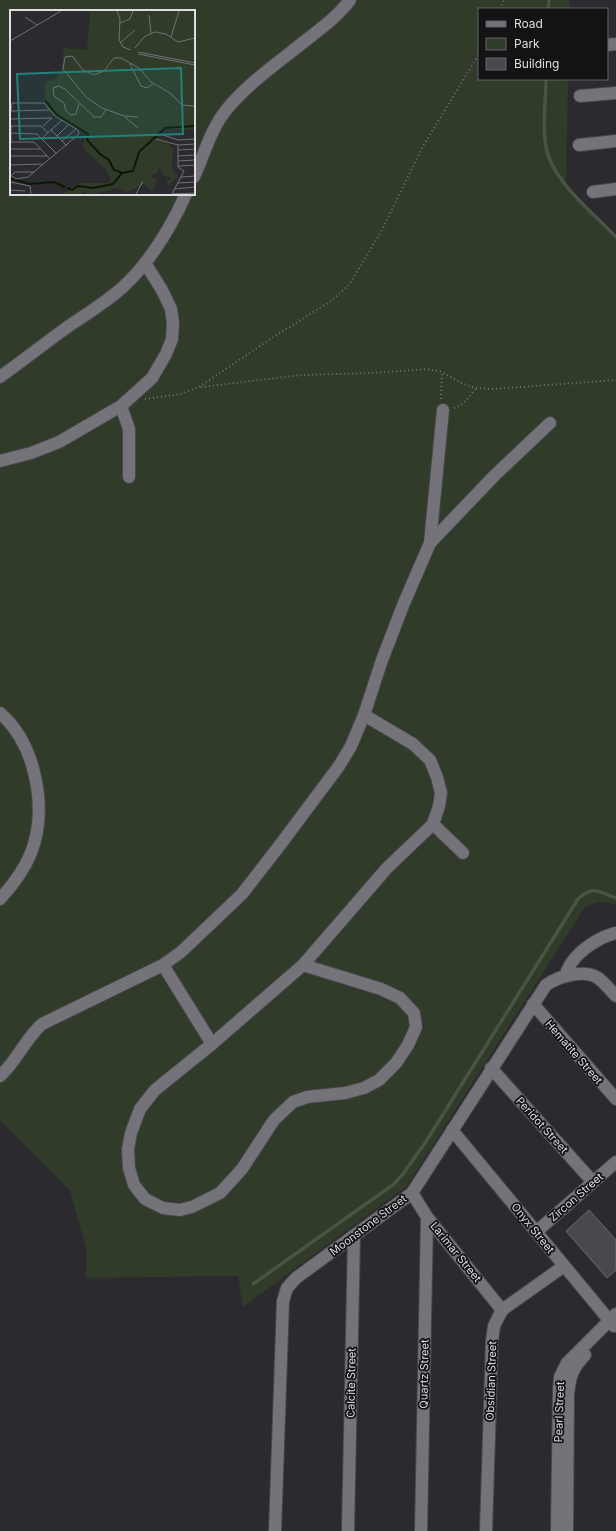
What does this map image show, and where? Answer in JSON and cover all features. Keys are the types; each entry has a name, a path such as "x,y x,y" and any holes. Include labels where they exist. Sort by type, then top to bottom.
{"street":[{"path":"195,175 213,132 227,109 263,74 323,27 350,0"},
{"path":"580,96 616,93"},
{"path":"579,145 616,141"},
{"path":"593,192 616,189"},
{"path":"0,377 124,286 145,263 170,226 186,195"},
{"path":"0,461 32,453 59,442 125,404 152,378 166,354 172,339 173,323 171,309 162,290 145,263"},
{"path":"125,404 129,429 128,477"},
{"path":"0,1076 9,1068 34,1031 42,1024 163,965 181,952 242,894 339,766 351,746 364,715 382,660 404,603 430,543 443,410"},
{"path":"430,543 494,476 550,423"},
{"path":"0,713 7,719 19,736 28,754 35,776 38,796 36,833 31,853 21,872 0,899"},
{"path":"303,965 381,989 400,998 414,1013 416,1027 408,1045 396,1063 379,1080 364,1088 345,1093 307,1097 293,1102 274,1120 242,1169 220,1193 192,1207 180,1210 163,1208 145,1199 134,1185 129,1168 128,1149 131,1133 140,1109 155,1090 212,1044 303,965 387,868 433,824 439,806 441,792 430,760 413,744 364,715"},
{"path":"433,824 463,853"},
{"path":"565,976 572,962 583,950 602,938 616,933"},
{"path":"163,965 212,1044"},
{"name":"Moonstone Street","path":"275,1531 284,1294 291,1283 412,1193 491,1068 546,985 554,979 565,976 589,975 597,978 616,996"},
{"name":"Hematite Street","path":"533,1004 616,1099"},
{"name":"Peridot Street","path":"491,1068 593,1182"},
{"name":"Onyx Street","path":"452,1130 564,1266 614,1322"},
{"name":"Zircon Street","path":"536,1232 616,1162"},
{"name":"Larimar Street","path":"412,1193 427,1217 502,1310"},
{"name":"Quartz Street","path":"421,1531 427,1217"},
{"name":"Calcite Street","path":"348,1531 354,1236"},
{"path":"502,1310 564,1266"},
{"name":"Obsidian Street","path":"486,1531 492,1342 494,1326 502,1310"},
{"name":"Pearl Street","path":"557,1531 560,1377 567,1363 614,1322"},
{"name":"Pearl Street","path":"567,1531 568,1394 570,1378 574,1368 614,1322"}],"path":[{"path":"199,388 275,336 332,301 349,285 382,230 423,146 478,56"},
{"path":"125,404 181,394 199,388 302,375 372,373 427,369 442,372 461,383 476,388 493,389 616,380"},
{"path":"442,372 440,391 443,410 455,408 460,405 476,388"}],"green space":[{"path":"0,0 570,0 569,8 478,8 478,80 568,80 566,185 616,237 616,904 598,902 585,907 407,1186 243,1307 238,1276 86,1278 86,1247 70,1191 0,1120"}],"building":[{"path":"589,1210 616,1240 616,1270 607,1278 566,1231"}],"waterway":[{"path":"548,8 549,0"},
{"path":"546,80 544,117 548,155 559,177 568,188 616,237"},
{"path":"253,1284 394,1184 425,1143 578,899 592,891 600,892 616,898"}]}
